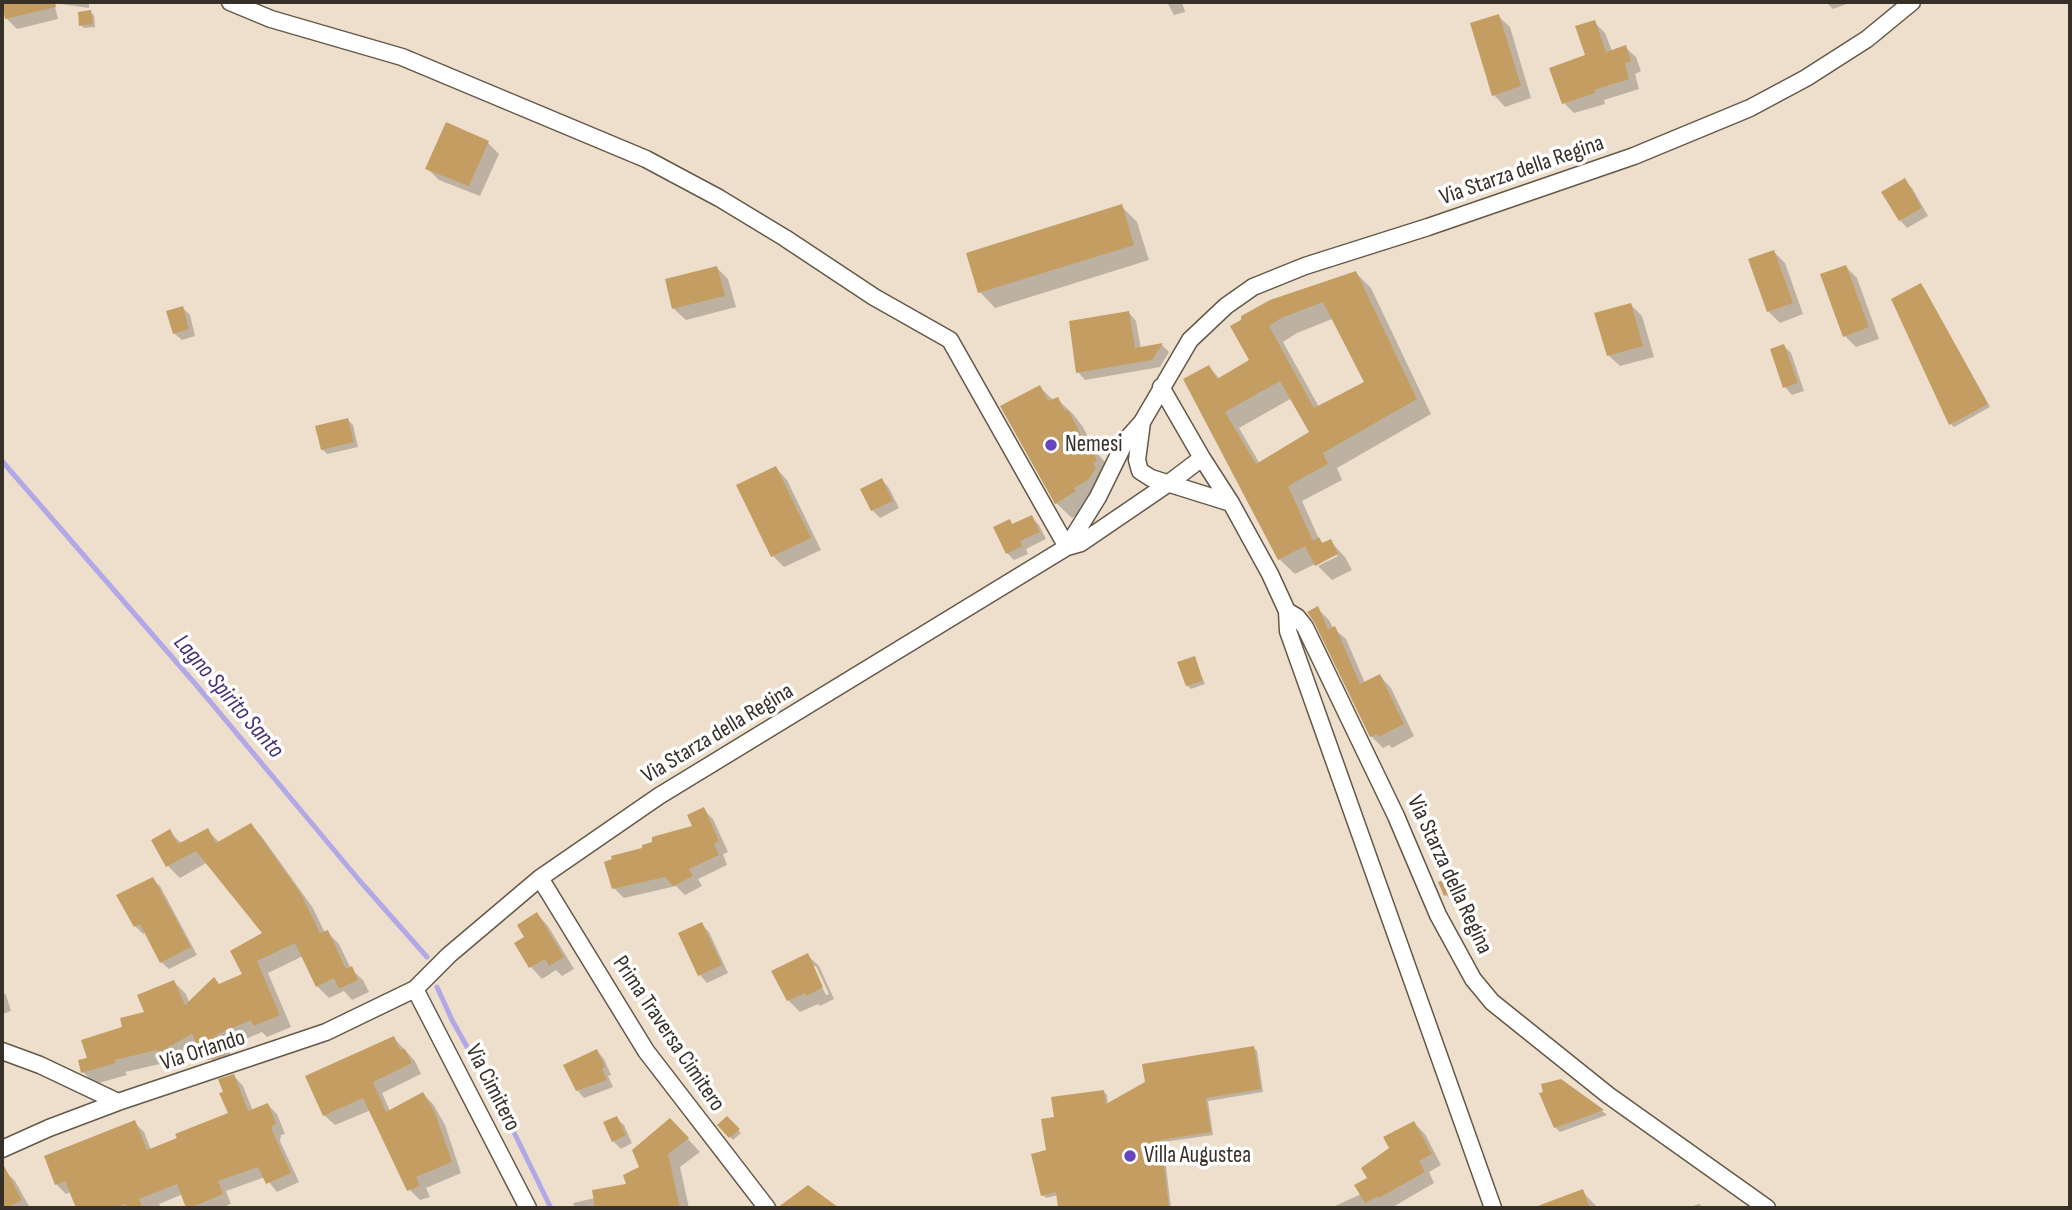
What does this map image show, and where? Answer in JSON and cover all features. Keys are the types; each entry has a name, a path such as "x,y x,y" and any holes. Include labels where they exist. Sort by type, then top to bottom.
{"street":[{"path":"230,2 271,19 402,57 646,159 719,198 874,297 950,340 1068,547"},
{"name":"Via Starza della Regina","path":"1068,547 1098,497 1126,440 1142,422 1189,340 1226,306 1253,286 1599,169 1750,108 1806,78 1867,39 1912,2"},
{"name":"Via Starza della Regina","path":"1161,387 1231,503 1287,611 1286,624 1292,644 1493,1208"},
{"name":"Via Starza della Regina","path":"1142,422 1137,460 1140,471 1151,478 1231,503"},
{"name":"Via Starza della Regina","path":"415,989 449,955 540,878 659,796 1068,547 1080,543 1202,458"},
{"name":"Via Starza della Regina","path":"1287,611 1297,617 1305,627 1396,816 1438,915 1473,979 1492,1002 1608,1095 1767,1208"},
{"name":"Prima Traversa Cimitero","path":"540,878 646,1051 767,1208"},
{"name":"Via Orlando","path":"2,1149 118,1102 326,1032 415,989"},
{"name":"Via Cimitero","path":"415,989 528,1208"},
{"path":"2,1051 40,1065 118,1102"}],"building":[{"path":"2,2 55,2 56,7 5,19"},
{"path":"91,10 93,24 79,26 78,12"},
{"path":"1499,14 1521,86 1492,96 1470,23"},
{"path":"1595,20 1606,52 1626,45 1631,61 1625,63 1629,79 1562,104 1549,68 1585,55 1575,26"},
{"path":"446,122 489,141 469,186 425,169"},
{"path":"1905,178 1922,208 1899,221 1881,192"},
{"path":"1122,204 1134,245 978,293 966,253"},
{"path":"1774,250 1793,303 1767,312 1748,259"},
{"path":"1846,265 1869,327 1843,337 1820,274"},
{"path":"717,266 725,296 672,309 665,279"},
{"path":"1356,271 1417,399 1323,453 1328,464 1288,486 1313,541 1319,537 1322,543 1331,539 1338,554 1315,566 1305,546 1278,560 1183,379 1209,365 1217,379 1249,360 1230,326 1241,320 1241,316 1270,300","holes":["1323,302 1364,382 1314,408 1269,326 1281,318","1280,381 1309,432 1256,464 1225,412"]},
{"path":"1921,283 1988,404 1949,425 1891,299"},
{"path":"1631,303 1643,346 1607,356 1594,313"},
{"path":"183,306 189,329 173,334 166,311"},
{"path":"1129,311 1135,348 1163,343 1152,360 1076,373 1069,321"},
{"path":"1784,344 1798,383 1783,388 1770,349"},
{"name":"Nemesi","path":"1040,385 1048,401 1058,397 1065,411 1068,410 1087,446 1090,444 1097,461 1093,463 1096,468 1088,480 1055,504 1000,406"},
{"path":"348,418 354,442 321,450 315,426"},
{"path":"776,466 811,538 771,557 736,485"},
{"path":"882,478 893,501 871,511 860,489"},
{"path":"1032,515 1040,532 1020,541 1022,546 1006,554 993,527 1010,519 1012,524"},
{"path":"1318,606 1328,629 1335,626 1360,684 1380,674 1404,724 1379,737 1378,734 1370,737 1307,612"},
{"path":"1195,656 1203,681 1186,686 1177,662"},
{"path":"704,807 719,841 714,844 719,855 689,869 693,876 673,886 665,877 612,889 604,862 612,859 611,856 642,848 642,845 652,842 652,837 692,826 687,815"},
{"path":"251,823 301,894 320,933 328,930 346,969 352,966 358,980 339,989 334,978 316,987 295,943 257,961 280,1015 254,1026 251,1020 216,1035 225,1055 208,1060 201,1044 198,1046 192,1034 158,1053 157,1050 115,1060 116,1063 81,1073 78,1060 87,1058 81,1040 122,1027 120,1018 144,1012 137,995 174,980 185,1005 214,977 219,984 242,974 230,951 262,933 196,851 166,867 151,840 170,829 178,844 208,828 216,843"},
{"path":"1456,874 1462,887 1444,896 1438,882"},
{"path":"153,877 191,947 160,963 140,924 134,927 116,895"},
{"path":"537,912 564,957 549,966 545,959 529,968 514,943 524,937 517,925"},
{"path":"702,922 722,965 698,976 678,933"},
{"path":"808,953 823,987 807,996 805,993 787,1001 771,971"},
{"path":"394,1036 400,1050 405,1049 412,1063 373,1082 386,1112 423,1092 435,1113 452,1162 416,1177 420,1186 407,1191 363,1098 323,1116 305,1076"},
{"path":"1254,1046 1261,1089 1206,1098 1211,1132 1161,1140 1169,1208 1058,1208 1056,1192 1041,1196 1031,1154 1046,1150 1041,1119 1054,1117 1051,1097 1104,1090 1106,1104 1145,1082 1142,1064"},
{"path":"597,1049 607,1080 576,1091 563,1065"},
{"path":"234,1074 248,1111 268,1103 276,1124 272,1126 272,1130 291,1173 266,1184 258,1167 218,1181 223,1194 190,1208 186,1208 177,1184 139,1199 142,1208 128,1208 126,1204 114,1208 76,1208 65,1181 55,1185 44,1156 135,1120 147,1150 177,1138 175,1134 228,1113 219,1093 223,1092 218,1079"},
{"path":"1561,1079 1604,1110 1554,1128 1539,1093 1543,1092 1541,1084"},
{"path":"617,1116 626,1135 612,1142 603,1122"},
{"path":"727,1116 740,1129 729,1138 717,1125"},
{"path":"670,1118 689,1138 668,1154 680,1208 595,1208 592,1190 626,1184 623,1175 639,1167 632,1150"},
{"path":"1414,1121 1432,1154 1419,1161 1425,1172 1365,1203 1354,1185 1367,1178 1361,1168 1389,1148 1383,1137"},
{"path":"2,1162 22,1200 6,1208 2,1208"},
{"path":"808,1185 839,1208 777,1208"},
{"path":"1583,1189 1590,1208 1535,1208 1535,1207"}],"waterway":[{"name":"Lagno Spirito Santo","path":"2,461 427,957"},
{"name":"Lagno Spirito Santo","path":"437,987 452,1020 507,1118 551,1208"}],"place":[{"name":"Nemesi","path":"1051,445"},
{"name":"Villa Augustea","path":"1130,1156"}]}
